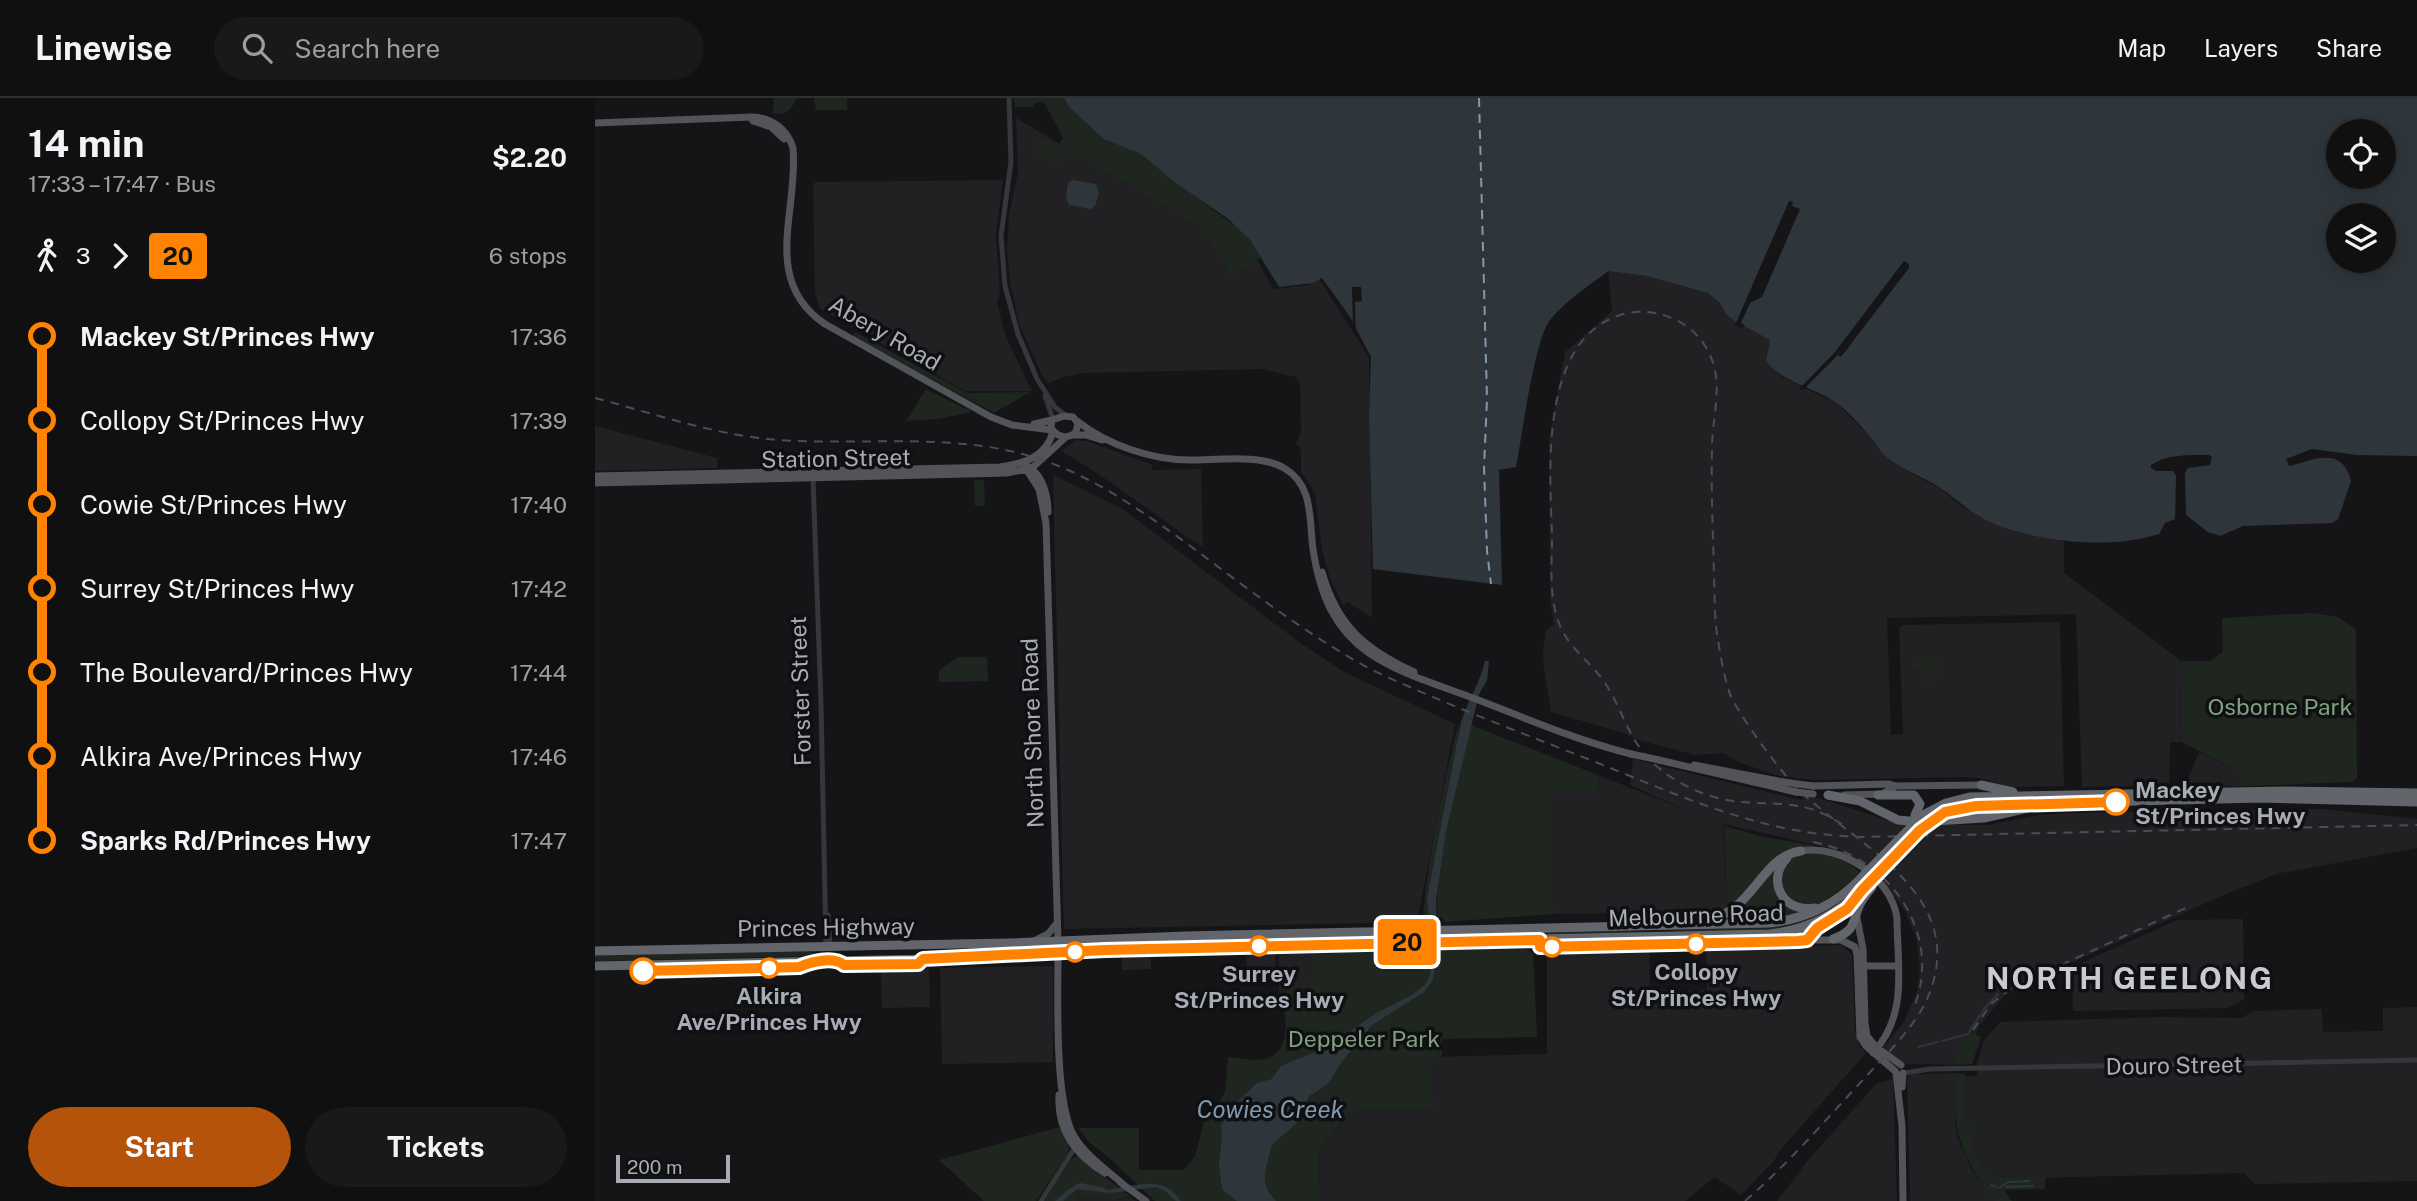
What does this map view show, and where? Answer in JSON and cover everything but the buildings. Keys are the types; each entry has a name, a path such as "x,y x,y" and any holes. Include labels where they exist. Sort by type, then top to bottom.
{"highway":[{"path":"1981,786 2030,796"},
{"path":"1829,795 1852,799 1898,820 1924,822 1984,818 2072,799 2285,791 2417,793"},
{"path":"1867,795 1875,808"},
{"path":"1878,795 1914,795 1920,804 1919,815 1961,798 2030,796 2072,799 2252,798 2417,803"},
{"path":"1743,935 1807,940 1817,928 1847,909 1866,884 1926,825 1939,816 1966,806 2057,803"},
{"name":"Melbourne Road","path":"1058,957 1099,951 1308,944 1778,933 1812,925 1835,913 1866,884 1892,846 1919,815"},
{"path":"1801,851 1788,858 1779,869 1777,887 1783,899 1805,910 1837,900"},
{"path":"1675,925 1711,919 1729,912 1745,899 1778,860 1790,853 1801,851"},
{"path":"1833,939 1850,930 1857,918 1866,884"},
{"name":"Melbourne Road","path":"1058,941 1654,926 1789,920 1814,913 1866,884"},
{"path":"1654,926 1654,937"},
{"path":"1266,934 1272,941 1308,944"},
{"path":"1058,941 1058,957"},
{"name":"Princes Highway","path":"595,965 1058,941"},
{"name":"Princes Highway","path":"595,951 810,947 839,961 1058,957"}],"main road":[{"name":"Abery Road","path":"595,123 757,117 768,120 792,145 794,163 787,261 793,285 802,302 822,321 1003,422 1052,431"},
{"name":"Abery Road","path":"961,398 1010,421 1035,424 1052,420"},
{"path":"1028,467 1047,445 1052,431 1052,420 1066,416 1116,443"},
{"path":"1028,467 1078,428 1077,421"},
{"path":"1052,431 1058,435 1086,435 1167,460 1256,457 1276,461 1291,469 1303,481 1311,501 1316,543 1324,577 1341,622 1363,649 1411,675 1620,751 1796,792 1889,784 1981,786"},
{"name":"Station Street","path":"595,476 993,474 1028,467"},
{"name":"North Shore Road","path":"1028,467 1039,477 1045,491 1048,510 1046,523 1058,941"},
{"name":"Station Street","path":"595,483 813,475"},
{"path":"1659,761 1716,768 1829,795 1878,795 1896,786"},
{"path":"1867,785 1867,795"},
{"path":"1801,851 1823,850 1851,859 1884,890 1896,914 1899,1004 1890,1029 1875,1051"},
{"path":"1857,918 1863,949 1861,966 1864,1037 1875,1051 1900,1070 1898,1082 1902,1126 1903,1201"},
{"path":"1030,943 1047,935 1057,922"},
{"path":"1807,940 1845,941 1855,947 1861,966"},
{"path":"1058,957 1060,1076 1066,1117 1077,1146 1146,1201"},
{"path":"1861,966 1898,966"}],"street":[{"path":"1009,98 1011,162 1001,236 1004,279 1018,334 1042,388 1052,420"},
{"path":"1042,388 1055,407 1066,416"},
{"name":"Forster Street","path":"813,475 826,909 824,954"},
{"name":"Douro Street","path":"1900,1070 2417,1060"},
{"path":"1041,1201 1077,1146"}],"shaded area":[{"path":"1016,118 1202,228 1230,272 1244,269 1257,259 1273,289 1310,285 1319,279 1369,357 1372,618 1348,602 1343,605 1330,579 1322,549 1315,495 1301,472 1301,449 1296,444 1301,432 1300,384 1296,377 1263,369 1083,373 1048,383 1044,379 1020,327 1010,283 1007,251 1009,215 1018,173"},
{"path":"1003,180 996,233 1000,293 997,303 1006,337 1032,391 965,391 820,309 815,293 815,182"},
{"path":"1608,271 1647,276 1708,293 1736,322 1770,340 1766,361 1782,377 1838,404 1883,454 1991,523 2064,541 2064,573 2181,661 2182,742 2170,742 2169,785 2082,787 2076,614 1887,618 1891,735 1903,734 1899,628 1902,625 2058,622 2064,786 2008,787 1979,778 1960,777 1815,780 1779,776 1738,762 1723,753 1695,755 1551,712 1543,649 1546,630 1554,625 1550,598 1549,439 1565,352 1612,311"},
{"path":"595,426 717,458 717,468 595,471"},
{"path":"1076,440 1087,441 1153,465 1151,470 1201,469 1203,548 1061,451"},
{"path":"1053,475 1121,508 1299,642 1344,672 1455,724 1417,922 1064,929"},
{"path":"2199,752 2230,767 2249,786 2187,787"},
{"path":"1633,759 1802,800 1803,796 1818,798 1900,824 1988,825 2039,815 2071,813 2323,809 2417,819 2417,848 2276,874 2224,895 2019,986 2005,995 1979,1026 1965,1065 1908,1064 1882,1049 1905,1020 1917,991 1920,968 1916,937 1904,909 1884,883 1865,865 1838,850 1723,824 1727,906 1710,912 1553,914 1550,793 1599,793 1598,775 1691,812 1630,785"},
{"path":"2243,919 2244,999 2228,1008 2073,1011 2072,967 2177,920"},
{"path":"1842,945 1852,955 1855,1030 1859,1046 1866,1053 1782,1148 1773,1162 1741,1195 1715,1177 1685,1201 1320,1201 1319,1147 1352,1111 1434,1109 1433,1057 1547,1054 1547,952 1649,950 1650,986 1687,991 1707,990 1706,948"},
{"path":"1311,950 1310,989 1279,991 1279,952"},
{"path":"1275,951 1276,976 1247,976 1246,952"},
{"path":"1151,954 1151,969 1122,970 1122,955"},
{"path":"1053,966 1053,1062 942,1064 940,968"},
{"path":"929,969 930,1007 882,1008 881,971"},
{"path":"2417,1007 2417,1181 2255,1184 2244,1173 1991,1179 1977,1156 1968,1133 1974,1121 1966,1122 1966,1076 1977,1076 1977,1064 1984,1040 2000,1022 2161,1017 2242,1018 2253,1011 2322,1009 2323,1032 2383,1031 2383,1008"},
{"path":"1957,1073 1955,1122 1958,1139 1972,1170 1995,1201 1910,1201 1907,1077 1913,1074"},
{"path":"1893,1079 1897,1201 1777,1201 1809,1159 1877,1083"},
{"path":"1079,1195 1114,1200 1130,1197 1136,1201 1076,1201"}],"green space":[{"path":"774,98 797,98 788,111 778,114 773,113"},
{"path":"814,98 847,98 847,110 816,110"},
{"path":"1014,98 1064,98 1070,108 1102,136 1141,154 1237,228 1250,240 1261,258 1232,276 1202,228 1059,144 1063,138 1044,102 1034,103 1034,107 1015,107"},
{"path":"1040,137 1054,144 1056,148 1068,152 1062,169 1052,163 1053,160 1041,156 1037,147"},
{"path":"855,332 967,393 1030,392 994,413 853,336"},
{"path":"926,389 972,412 938,419 906,421"},
{"path":"974,480 984,480 985,506 975,506"},
{"name":"Osborne Park","path":"2313,613 2338,617 2356,629 2357,778 2352,782 2249,786 2230,767 2182,742 2181,661 2210,661 2223,652 2222,618"},
{"path":"1938,656 1938,680 1927,682 1926,668 1913,668 1913,663 1918,657"},
{"path":"959,657 987,657 988,681 939,682 939,670"},
{"path":"1459,722 1458,741 1427,898 1431,918 1423,916 1429,867"},
{"path":"1471,725 1598,775 1599,793 1551,793 1553,914 1445,922 1442,917 1438,917 1437,895 1442,846"},
{"path":"1724,826 1764,837 1812,845 1817,851 1843,858 1860,872 1826,900 1795,914 1760,919 1717,920 1710,912 1727,905"},
{"path":"1867,881 1861,887 1832,910 1809,923 1792,928 1755,932 1662,931 1801,921 1833,907"},
{"path":"1610,930 1649,932 1328,940 1277,940 1271,937"},
{"name":"Deppeler Park","path":"1526,949 1533,953 1537,1037 1442,1039 1442,1057 1433,1058 1434,1109 1352,1111 1319,1147 1320,1201 1155,1201 1090,1143 1078,1128 1139,1128 1139,1170 1184,1170 1195,1156 1205,1118 1225,1093 1228,1057 1264,1059 1276,1053 1282,1046 1285,1018 1279,991 1310,989 1311,950"},
{"path":"752,951 815,954 595,961 595,955"},
{"path":"1971,1033 1981,1037 1972,1064 1955,1064 1959,1055 1958,1039"},
{"path":"1957,1073 1966,1074 1966,1121 1974,1121 1975,1133 1969,1134 1977,1156 1991,1178 2045,1177 2045,1189 2004,1190 2012,1201 1995,1201 1974,1171 1961,1142 1955,1110"},
{"path":"1060,1127 1069,1144 1068,1154 1036,1201 984,1201 939,1160"},
{"path":"1077,1156 1130,1196 1114,1200 1080,1195 1076,1201 1044,1201 1071,1159"}],"water":[{"path":"1064,98 2417,98 2417,456 2357,455 2312,449 2286,459 2289,466 2317,459 2334,459 2347,470 2351,481 2338,519 2332,523 2243,526 2220,536 2208,532 2186,515 2185,473 2188,468 2210,465 2212,457 2186,455 2157,461 2151,465 2156,471 2173,471 2176,476 2175,519 2165,523 2159,534 2140,539 2097,543 2031,535 1984,519 1939,487 1891,460 1838,404 1773,369 1766,361 1770,340 1736,322 1708,293 1647,276 1608,271 1563,306 1544,331 1529,390 1516,467 1499,470 1502,585 1373,569 1369,416 1371,357 1350,317 1322,278 1313,283 1279,287 1250,240 1227,218 1176,183 1141,154 1104,139 1070,108"},
{"path":"1073,180 1096,184 1099,193 1095,206 1091,209 1069,205 1066,197 1068,183"},
{"name":"Cowies Creek","path":"1485,661 1489,661 1487,680 1479,694 1446,831 1436,899 1438,948 1433,980 1424,992 1372,1025 1340,1064 1328,1084 1309,1096 1300,1120 1271,1147 1265,1182 1276,1201 1237,1201 1222,1189 1219,1165 1221,1126 1237,1102 1257,1083 1272,1079 1281,1066 1325,1048 1375,1014 1410,996 1425,985 1430,976 1432,949 1427,898 1461,722"},
{"path":"1080,1183 1108,1190 1157,1185 1166,1187 1181,1201 1176,1201 1156,1187 1111,1193 1077,1189 1063,1201 1055,1201"}],"pier":[{"path":"1789,201 1793,202 1792,206 1800,209 1762,297 1750,303 1741,323 1745,325 1742,329 1735,325"},
{"path":"1904,261 1909,264 1909,268 1841,357 1838,355 1803,390 1799,389 1835,352"},
{"path":"1352,287 1361,287 1362,301 1355,302 1356,335 1353,330"}],"waterway":[{"path":"1942,1041 1968,1034 1984,1009 1998,994"},
{"path":"1918,1047 1938,1042"},
{"path":"1999,1188 2009,1182 2029,1181"},
{"path":"1991,1185 1996,1187"},
{"path":"2006,1187 2033,1186"}],"ferry route":[{"path":"1479,98 1487,399 1484,467 1491,584"}],"railway":[{"path":"1745,1201 1804,1144 1910,1027 1931,989 1937,954 1932,923 1917,895 1895,870 1870,848 1842,826 1816,805 1793,784 1759,740 1730,694 1715,616 1712,438 1717,386 1708,351 1688,327 1666,316 1635,312 1612,318 1589,334 1572,356 1561,384 1554,414 1550,479 1551,576 1554,607 1561,627 1571,645 1605,683 1643,752 1660,769 1693,789 1717,798 1805,807 1826,815 1830,817 1834,820 1846,827"},
{"path":"595,398 687,424 756,438 978,445 1043,460 1082,477 1137,509 1301,627 1372,670 1656,787 1722,811 1790,829 1863,837 2417,825"},
{"path":"1813,842 1840,850 1865,863 1886,881 1903,903 1915,927 1922,954 1921,982 1913,1010"},
{"path":"1973,1030 1991,1004 2013,987 2190,906"}],"bus line":[{"name":"20","path":"643,971 799,967 811,962 839,961 844,965 918,964 923,959 1308,944 1540,940 1540,947 1807,940 1817,928 1847,909 1920,830 1945,812 1976,806 2116,802"}],"place":[{"name":"Mackey St/Princes Hwy","path":"2116,802"},
{"name":"Collopy St/Princes Hwy","path":"1696,944"},
{"name":"Surrey St/Princes Hwy","path":"1259,946"},
{"name":"Alkira Ave/Princes Hwy","path":"769,968"}],"district":[{"name":"NORTH GEELONG","path":"2130,978"}]}
